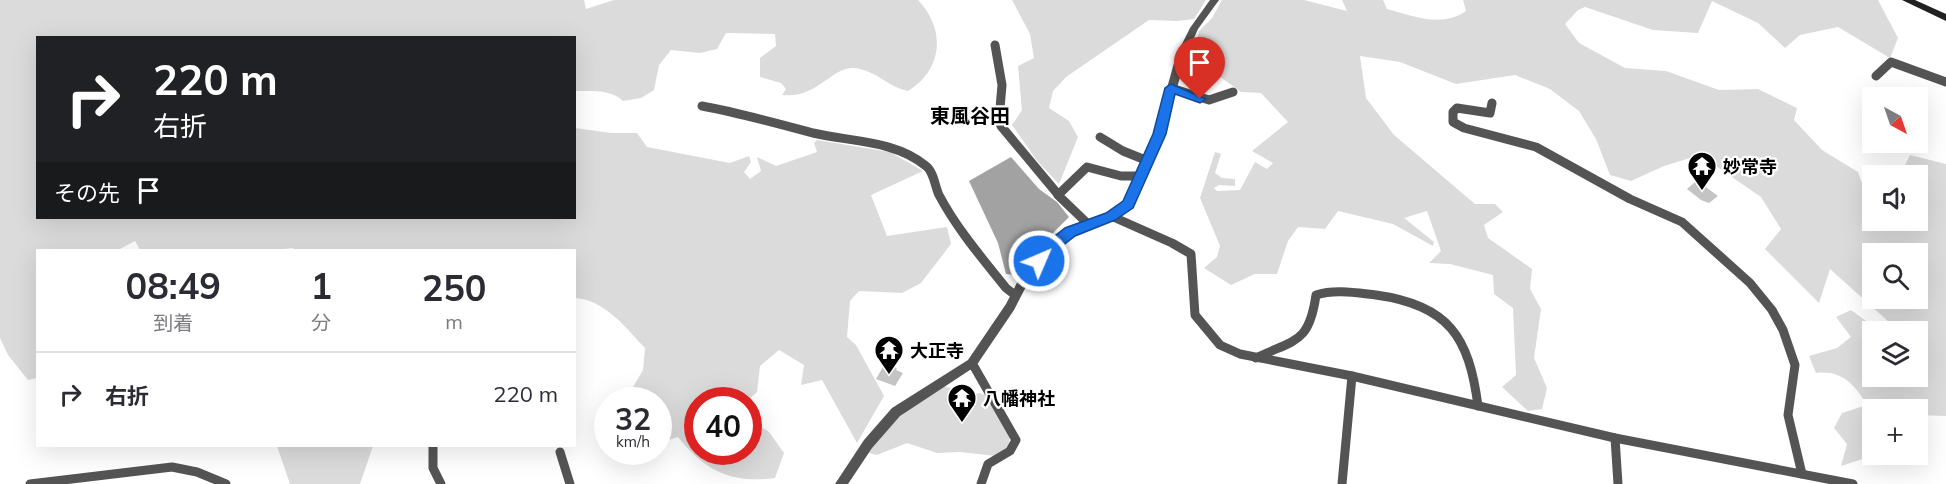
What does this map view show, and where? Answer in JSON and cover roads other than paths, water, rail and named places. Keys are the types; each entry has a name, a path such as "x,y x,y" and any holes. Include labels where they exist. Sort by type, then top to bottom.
{"main road":[{"path":"1907,0 1946,18"}],"street":[{"path":"841,484 868,444 896,411 924,391 952,378 972,363 1027,274 1051,247 1070,232 1111,216 1128,205 1159,134 1171,88 1194,28 1215,0"},
{"path":"995,45 1002,85 999,120 1001,126 1058,195 1088,224"},
{"path":"1876,76 1891,62 1946,82"},
{"path":"1171,88 1209,100 1233,92"},
{"path":"1492,103 1490,113 1457,108 1453,112 1453,122 1456,126 1536,147 1630,200 1682,222 1750,283 1772,310 1783,330 1795,365 1788,415 1802,474"},
{"path":"702,106 764,118 815,133 873,143 896,149 916,159 929,168 938,193 960,231 1005,288 1015,295"},
{"path":"1100,137 1123,151 1148,161"},
{"path":"1058,195 1087,167 1121,176 1142,176"},
{"path":"1111,216 1128,227 1176,244 1191,254 1195,315 1220,345 1240,354 1352,376 1615,438 1853,484"},
{"path":"1256,358 1295,343 1308,331 1315,313 1316,295 1326,291 1378,295 1415,303 1444,318 1464,343 1475,371 1478,406"},
{"path":"972,363 1016,440 1010,451 988,464 981,484"},
{"path":"1342,484 1352,376"},
{"path":"1615,438 1618,484"},
{"path":"433,447 433,468 441,484"},
{"path":"560,452 570,484"},
{"path":"30,484 72,481 172,467 197,472 226,484"}],"place":[{"name":"妙常寺","path":"1702,192"},
{"name":"大正寺","path":"889,376"},
{"name":"八幡神社","path":"962,424"}],"district":[{"name":"東風谷田","path":"970,115"}]}
